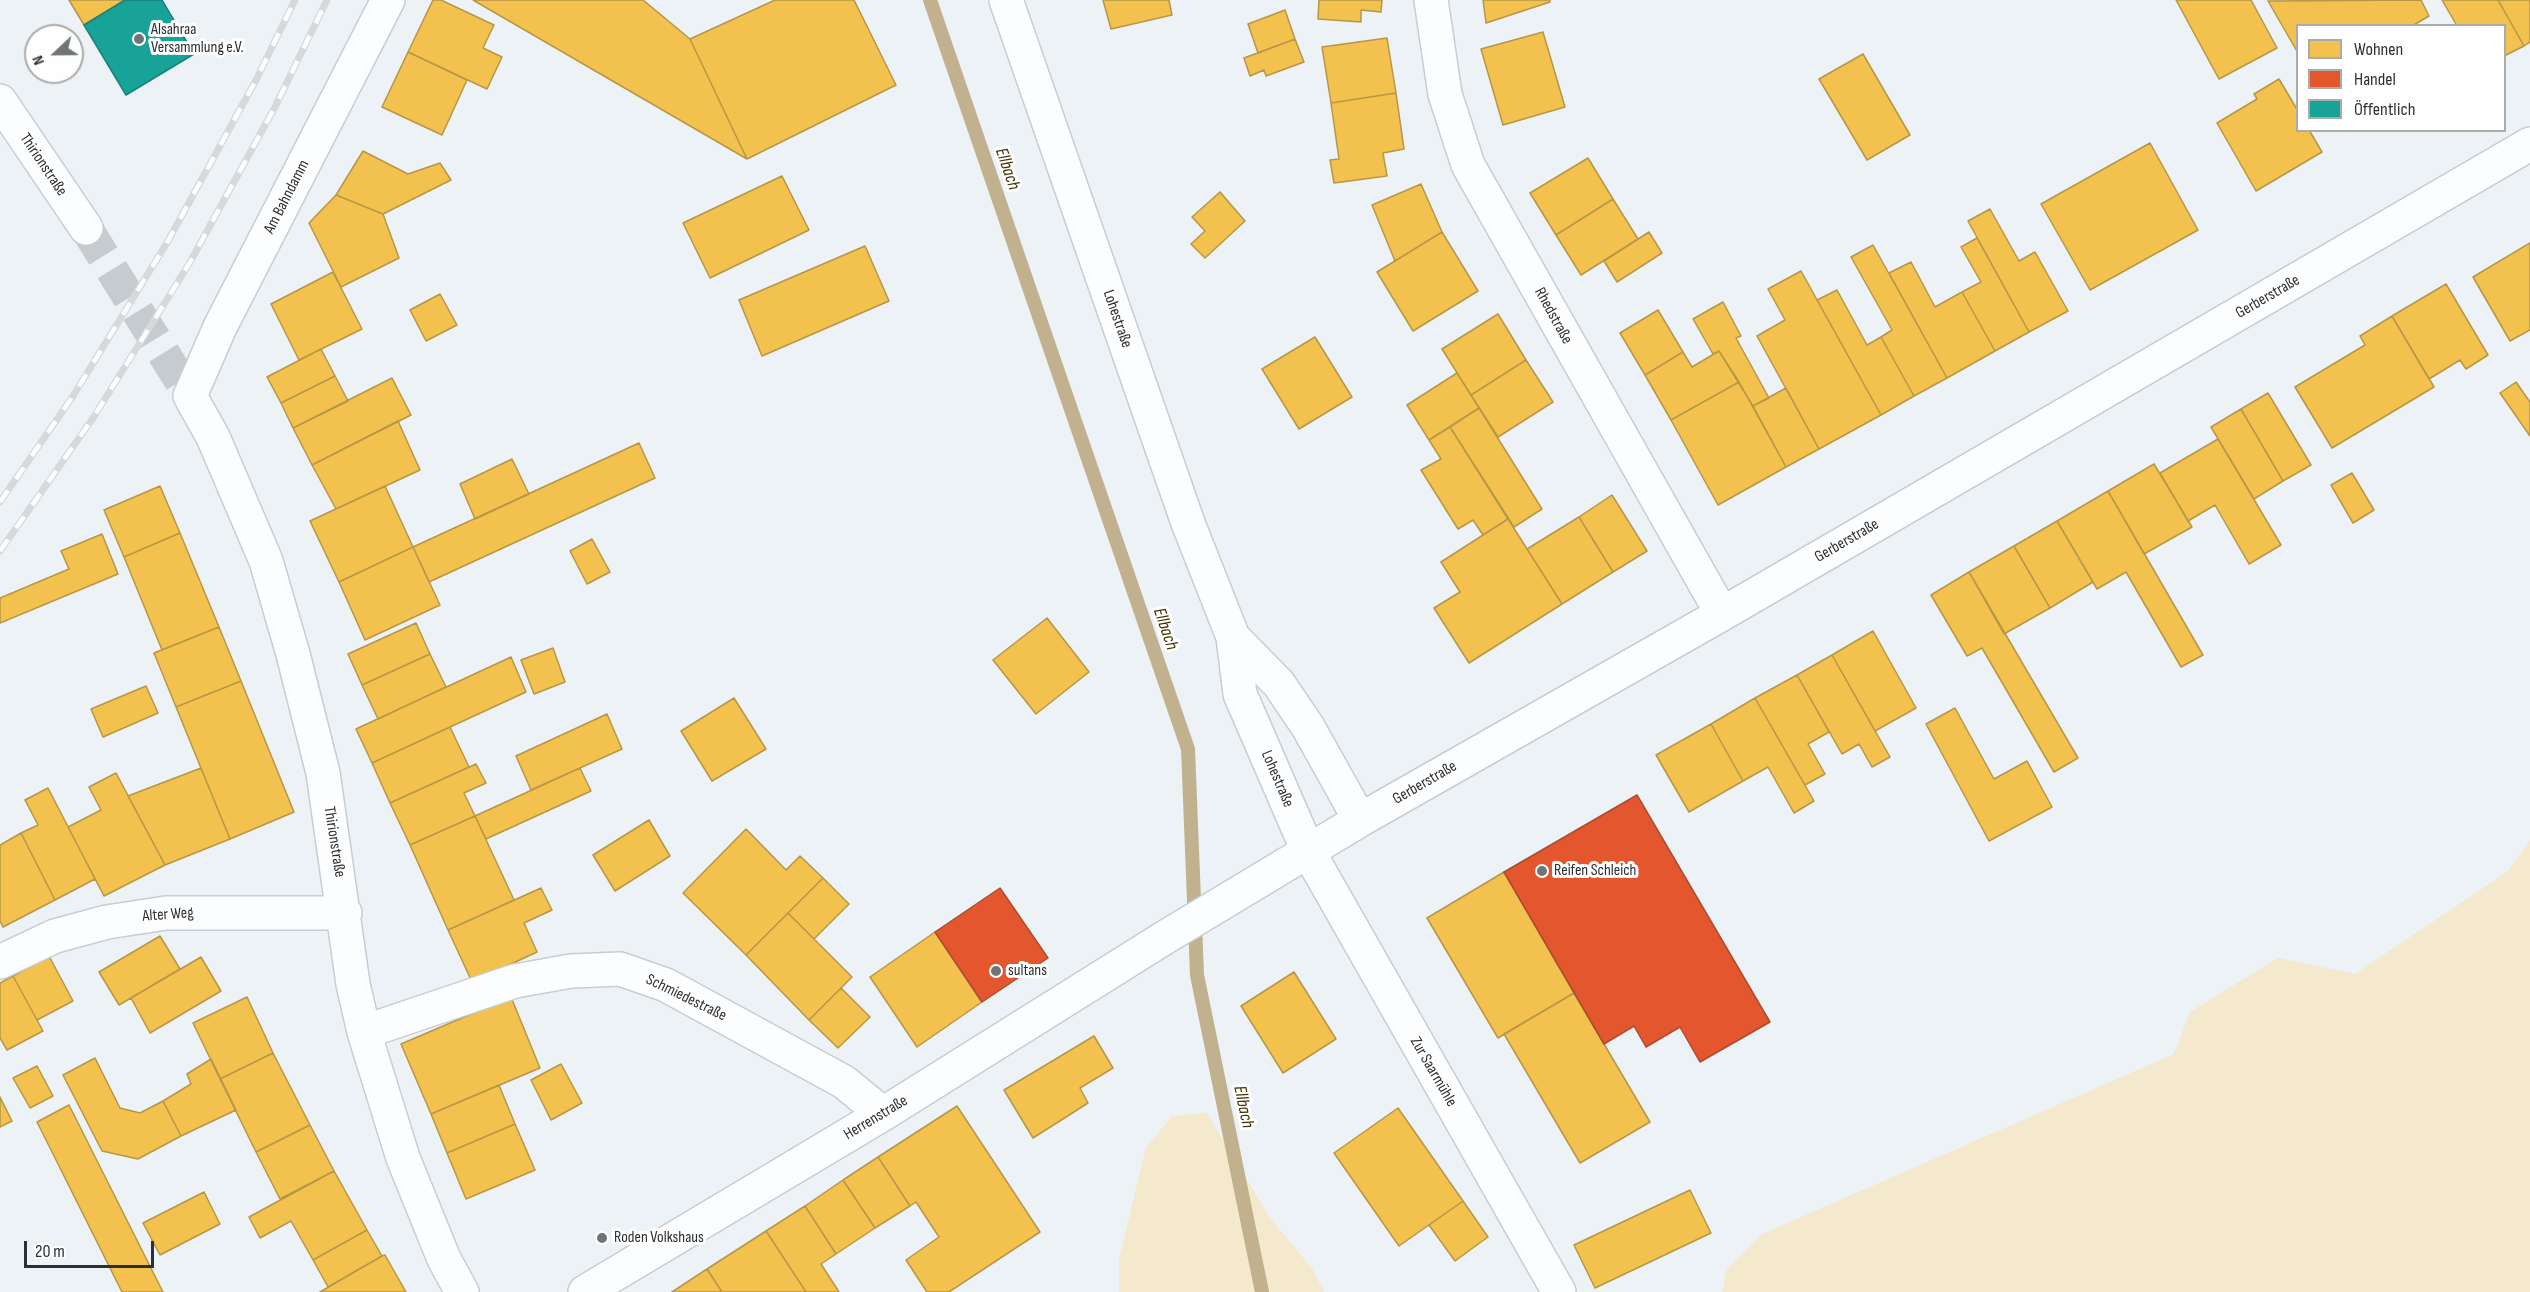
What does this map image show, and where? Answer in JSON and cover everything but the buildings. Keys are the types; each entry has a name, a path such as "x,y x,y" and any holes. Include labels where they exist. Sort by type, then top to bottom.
{"street":[{"name":"Am Bahndamm","path":"190,396 220,327 388,0"},
{"name":"Lohestraße","path":"1006,0 1188,523 1233,637 1240,694 1308,851"},
{"name":"Rhedstraße","path":"1431,0 1445,93 1468,165 1722,614"},
{"name":"Thirionstraße","path":"0,101 86,228"},
{"name":"Gerberstraße","path":"1164,938 1360,820 1722,614 2530,144"},
{"name":"Thirionstraße","path":"190,396 218,446 266,561 293,654 323,773 345,913 353,984 364,1032 403,1158 444,1258 462,1292"},
{"name":"Lohestraße","path":"1233,637 1280,684 1308,727 1360,820"},
{"name":"Zur Saarmühle","path":"1308,851 1559,1292"},
{"name":"Alter Weg","path":"0,962 56,936 107,922 166,913 345,913"},
{"name":"Herrenstraße","path":"585,1292 884,1114 1164,938"},
{"name":"Schmiedestraße","path":"364,1032 516,981 571,971 621,969 666,985 844,1082 884,1114"}],"shaded area":[{"path":"2530,840 2530,1292 1722,1292 1727,1269 1760,1235 2174,1054 2190,1012 2278,958 2355,974 2507,872"},
{"path":"1207,1113 1268,1215 1313,1270 1324,1292 1119,1292 1119,1259 1146,1148 1172,1116"}],"waterway":[{"name":"Ellbach","path":"930,0 1188,749 1197,975 1262,1292"}],"tunnel":[{"path":"86,228 190,396"}],"railway":[{"path":"0,502 73,396 168,241 256,80 295,0"},
{"path":"0,551 93,418 189,264 275,107 327,0"}],"place":[{"name":"Alsahraa Versammlung e.V.","path":"139,39"},
{"name":"Reifen Schleich","path":"1542,871"},
{"name":"sultans","path":"996,971"},
{"name":"Roden Volkshaus","path":"602,1238"}]}
